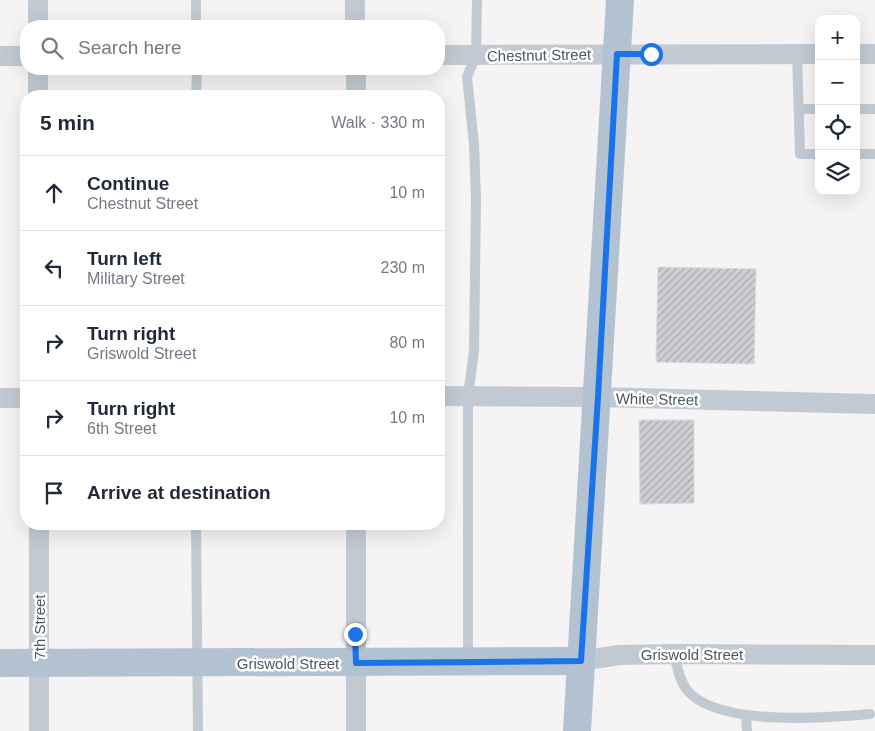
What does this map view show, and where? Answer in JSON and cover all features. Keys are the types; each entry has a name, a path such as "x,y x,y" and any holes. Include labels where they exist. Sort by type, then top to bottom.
{"main road":[{"path":"578,731 620,0"},
{"name":"Griswold Street","path":"0,663 581,661"}],"street":[{"path":"38,0 38,20"},
{"path":"355,0 356,20"},
{"name":"Chestnut Street","path":"445,55 815,54"},
{"path":"860,54 875,54"},
{"path":"0,56 20,56"},
{"path":"38,75 38,90"},
{"path":"356,75 356,90"},
{"name":"White Street","path":"445,396 598,397 875,404"},
{"path":"0,398 20,398"},
{"name":"7th Street","path":"39,530 40,731"},
{"path":"356,530 356,731"},
{"name":"Griswold Street","path":"581,661 619,655 875,655"}],"lane":[{"path":"196,0 196,20"},
{"path":"468,662 468,396 474,351 476,199 474,144 467,77 476,55 477,0"},
{"path":"797,54 800,154 815,154"},
{"path":"196,75 196,90"},
{"path":"860,109 875,108"},
{"path":"799,109 815,109"},
{"path":"860,154 875,154"},
{"path":"196,530 198,731"},
{"path":"674,654 680,678 687,690 696,698 717,709 746,714 801,718 870,714"},
{"path":"746,714 747,731"}],"building":[{"path":"658,267 756,269 754,364 656,362"},
{"path":"639,420 694,420 694,503 640,504"}],"route":[{"path":"355,634 356,663 581,661 617,54 651,54"}]}
